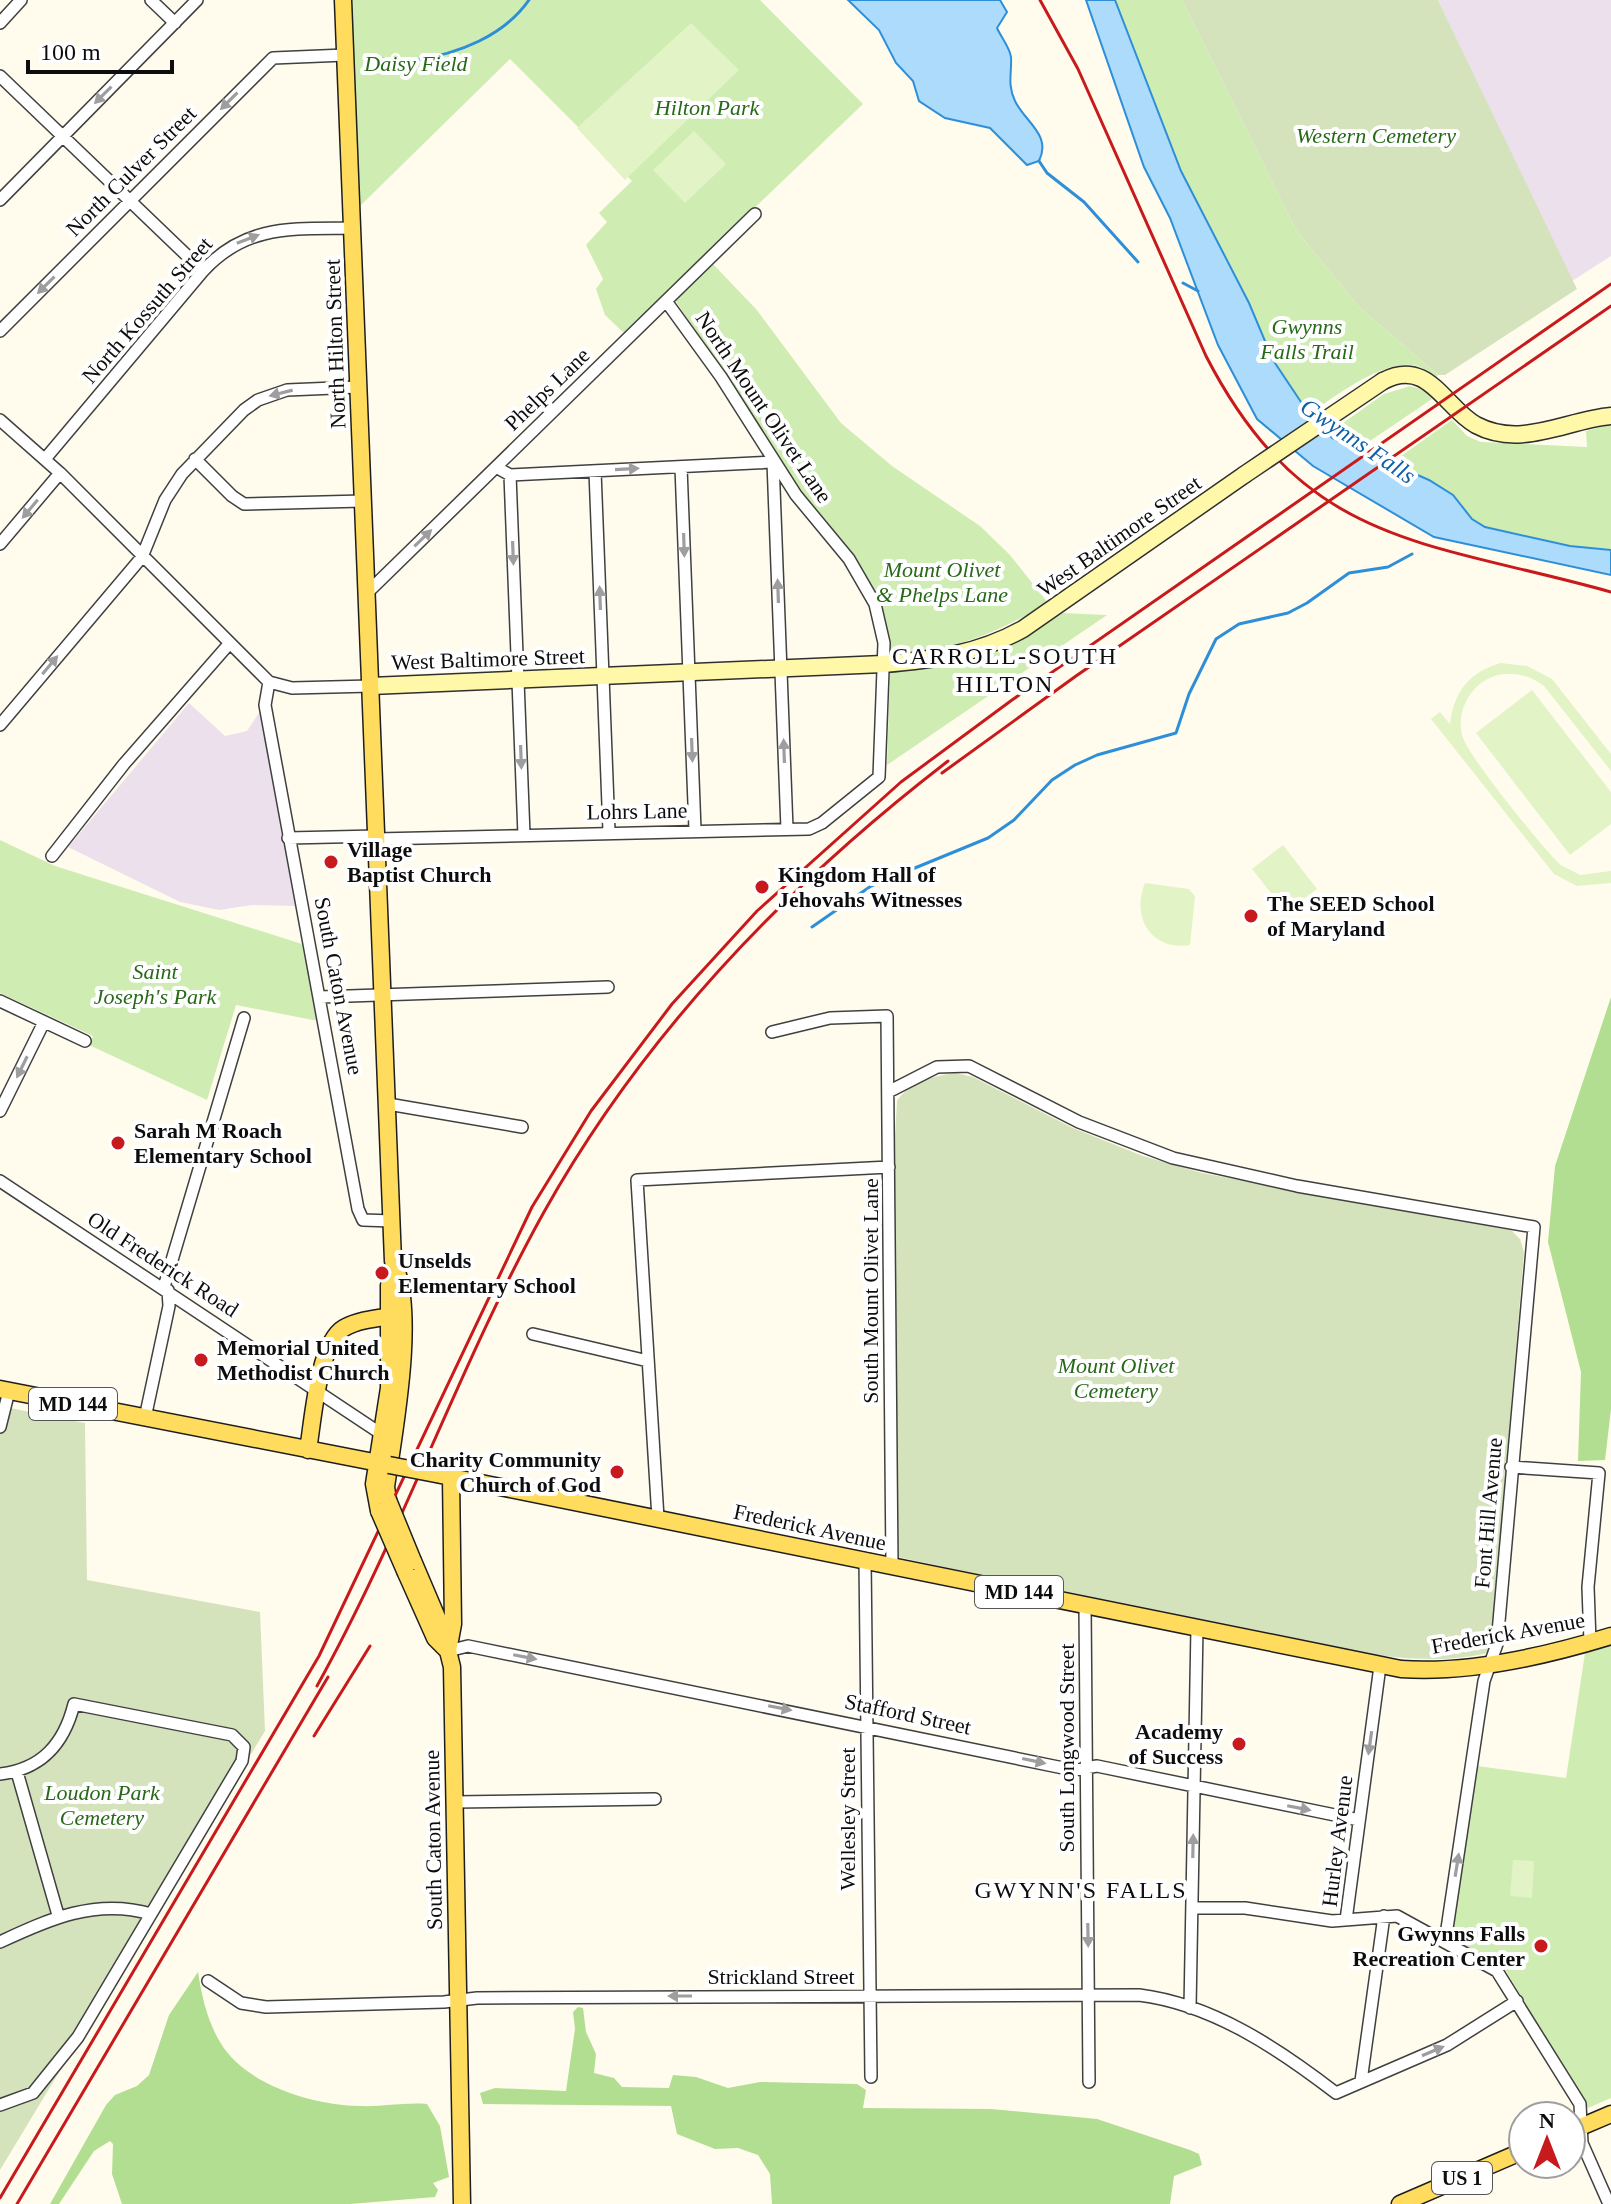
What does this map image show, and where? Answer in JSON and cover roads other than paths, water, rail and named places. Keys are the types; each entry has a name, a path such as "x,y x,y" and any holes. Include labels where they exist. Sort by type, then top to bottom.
{"main road":[{"name":"North Hilton Street","path":"343,0 393,1221 393,1261 389,1270 395,1316"},
{"name":"West Baltimore Street","path":"371,686 781,669 945,658 1005,639 1383,381 1401,374 1422,378 1476,425 1502,433 1551,431 1611,416"},
{"path":"308,1450 325,1357 335,1334 357,1322 395,1316"},
{"path":"383,1464 395,1316"},
{"path":"395,1316 400,1399 383,1464 374,1484 410,1567 435,1638 448,1651"},
{"name":"Frederick Avenue","path":"5,1390 658,1518 1380,1666 1443,1670 1611,1636"},
{"name":"South Caton Avenue","path":"446,1476 453,1624 448,1651 452,1667 462,2204"},
{"path":"1587,2125 1611,2114"},
{"name":"US 1","path":"1400,2204 1507,2158"}],"street":[{"path":"0,23 21,0"},
{"path":"151,0 175,23"},
{"path":"0,200 197,0"},
{"name":"North Culver Street","path":"0,331 273,58 345,55"},
{"path":"0,76 203,271"},
{"name":"Phelps Lane","path":"367,593 755,214"},
{"name":"North Kossuth Street","path":"45,459 203,271 227,247 255,235 285,229 352,228"},
{"name":"North Mount Olivet Lane","path":"666,301 721,377 773,462 849,559 875,604 883,630 883,664"},
{"path":"0,725 142,557 165,500 195,459 258,400 287,390 358,387"},
{"path":"0,420 60,473 269,682"},
{"path":"195,459 244,504 363,501"},
{"path":"496,467 510,475 773,462 787,829"},
{"path":"681,467 695,830"},
{"path":"595,471 609,831"},
{"path":"0,544 60,473"},
{"path":"510,475 524,835"},
{"path":"52,856 124,764 229,644"},
{"name":"Lohrs Lane","path":"288,838 809,829 822,823 879,777 883,664"},
{"name":"West Baltimore Street","path":"269,682 292,688 371,686"},
{"name":"South Caton Avenue","path":"269,682 265,705 360,1217 369,1222 393,1221"},
{"path":"320,997 608,987"},
{"path":"0,1001 85,1041"},
{"name":"South Mount Olivet Lane","path":"772,1032 830,1018 887,1016 892,1566"},
{"path":"145,1418 169,1306 166,1289 244,1018"},
{"path":"0,1111 44,1022"},
{"name":"Font Hill Avenue","path":"888,1092 937,1067 969,1066 1079,1122 1173,1158 1297,1186 1534,1227 1497,1644 1484,1681 1445,1942"},
{"path":"388,1104 522,1127"},
{"path":"658,1518 637,1180 889,1167"},
{"name":"Old Frederick Road","path":"0,1181 383,1435"},
{"path":"533,1334 648,1361"},
{"path":"0,1427 5,1390"},
{"path":"1511,1467 1599,1473 1588,1587 1590,1642"},
{"name":"Wellesley Street","path":"865,1560 871,2077"},
{"name":"South Longwood Street","path":"1085,1605 1089,2082"},
{"path":"1190,2008 1197,1628"},
{"name":"Stafford Street","path":"448,1651 468,1646 1073,1770 1097,1766 1359,1820"},
{"name":"Hurley Avenue","path":"1380,1666 1346,1920 1397,1916 1497,1971 1578,2100"},
{"path":"0,1774 17,1772 33,1765 54,1749 66,1729 74,1704 239,1738 244,1747 242,1761 55,2070 33,2093 0,2105"},
{"path":"17,1772 58,1915"},
{"path":"455,1802 655,1799"},
{"path":"1192,1908 1245,1908 1319,1920 1346,1920"},
{"path":"0,1942 58,1915 106,1909 151,1914"},
{"path":"1361,2081 1384,1916"},
{"name":"Strickland Street","path":"208,1981 231,1998 252,2007 870,1995 1088,1994 1155,1997 1190,2008 1270,2047 1336,2093 1361,2081"},
{"path":"1361,2081 1447,2045 1517,2001"},
{"name":"Hurley Avenue","path":"1587,2154 1609,2204"}],"water":[{"path":"848,0 1000,0 1007,12 997,28 1011,57 1011,89 1019,109 1040,136 1042,152 1039,161 1027,165 990,128 945,118 919,101 913,81 896,63 879,30"},
{"name":"Gwynns Falls","path":"1086,0 1115,0 1181,171 1249,303 1273,360 1307,411 1332,438 1429,480 1453,495 1472,519 1485,527 1570,546 1611,550 1611,575 1434,537 1313,466 1257,419 1218,345 1170,218 1144,167"}],"waterway":[{"path":"371,59 415,60 463,48 507,24 529,0"},
{"path":"1039,161 1047,173 1084,202 1138,262"},
{"path":"1183,283 1198,291"},
{"path":"812,927 871,886 988,838 1014,820 1052,780 1075,765 1097,755 1176,733 1189,694 1216,639 1239,624 1288,613 1349,573 1388,567 1412,554"}],"railway":[{"path":"1040,0 1078,69 1206,356 1244,419 1285,467 1329,501 1376,526 1428,545 1611,592"},
{"path":"0,2198 319,1656 532,1207 591,1111 672,1004 757,911 901,782 1012,700 1611,284"},
{"path":"942,773 1076,676 1611,306"},
{"path":"317,1686 376,1569 513,1270 583,1146 673,1023 723,966 831,859 948,761"},
{"path":"314,1736 370,1646"},
{"path":"17,2204 328,1677"}],"place":[{"name":"Village Baptist Church","path":"331,862"},
{"name":"Kingdom Hall of Jehovahs Witnesses","path":"762,887"},
{"name":"The SEED School of Maryland","path":"1251,916"},
{"name":"Sarah M Roach Elementary School","path":"118,1143"},
{"name":"Unselds Elementary School","path":"382,1273"},
{"name":"Memorial United Methodist Church","path":"201,1360"},
{"name":"Charity Community Church of God","path":"617,1472"},
{"name":"Academy of Success","path":"1239,1744"},
{"name":"Gwynns Falls Recreation Center","path":"1541,1946"}],"district":[{"name":"CARROLL-SOUTH HILTON","path":"1005,670"},
{"name":"GWYNN'S FALLS","path":"1081,1890"}],"park label":[{"name":"Daisy Field","path":"416,63"},
{"name":"Hilton Park","path":"707,107"},
{"name":"Western Cemetery","path":"1376,135"},
{"name":"Gwynns Falls Trail","path":"1307,338"},
{"name":"Mount Olivet & Phelps Lane","path":"942,582"},
{"name":"Saint Joseph's Park","path":"155,984"},
{"name":"Mount Olivet Cemetery","path":"1116,1378"},
{"name":"Loudon Park Cemetery","path":"102,1804"}]}
